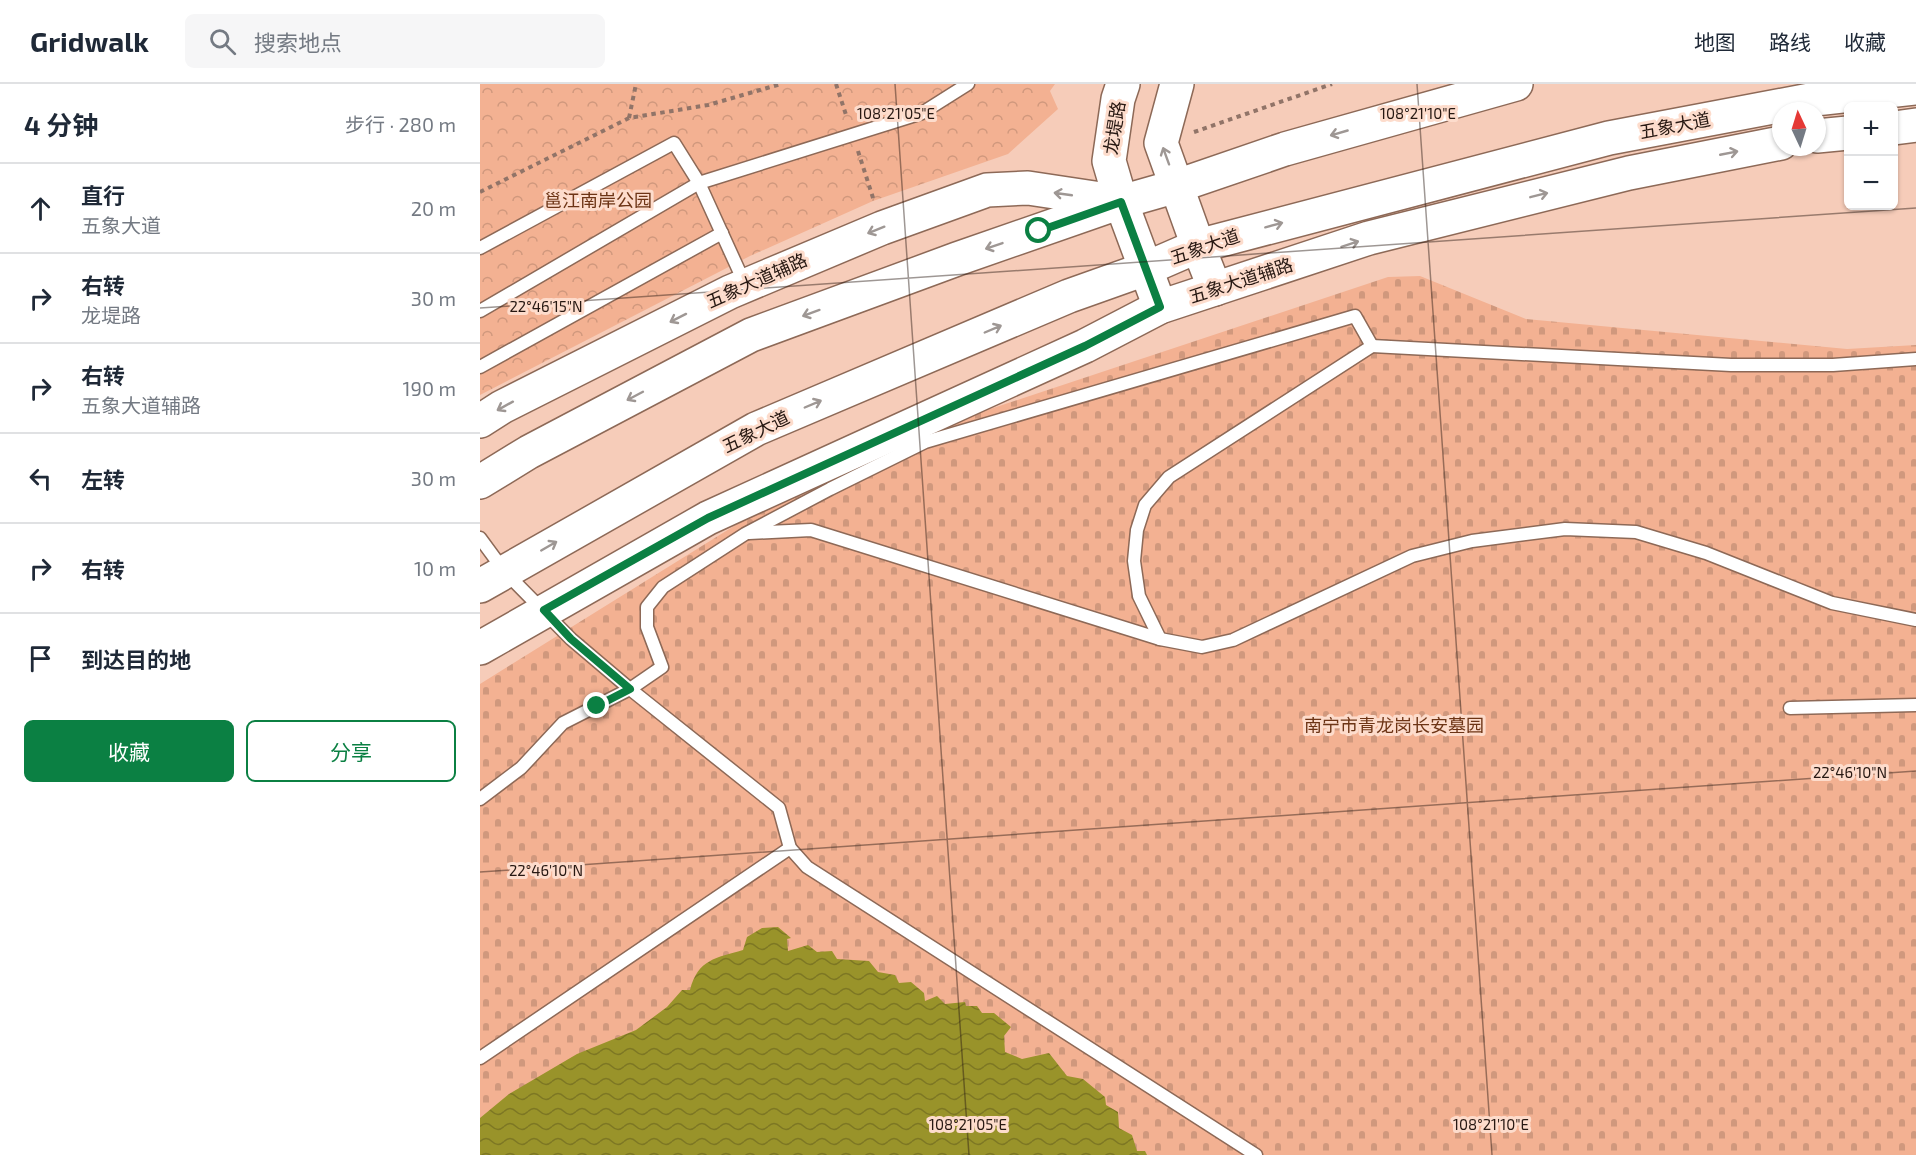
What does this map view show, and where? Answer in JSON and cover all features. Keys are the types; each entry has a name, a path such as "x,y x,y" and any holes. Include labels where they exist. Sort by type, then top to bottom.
{"main road":[{"name":"龙堤路","path":"1124,84 1118,99 1109,161 1121,202 1160,307"},
{"path":"1177,84 1161,143 1215,289"},
{"path":"480,482 529,452 751,335 957,259 1284,148 1516,84"},
{"name":"五象大道","path":"492,579 756,429 1069,296 1145,269 1198,246 1609,138 1815,99 1916,88"},
{"path":"1898,127 1916,125"},
{"path":"1826,135 1844,133"},
{"name":"五象大道辅路","path":"480,648 708,518 1085,346 1160,307 1370,238 1629,173 1772,145"},
{"name":"五象大道辅路","path":"480,421 502,407 746,285 882,228 987,190 1028,188 1121,202"}],"lane":[{"path":"480,311 699,183 922,113 968,84"},
{"path":"480,248 674,143 699,183 746,285"},
{"path":"480,367 722,232"},
{"path":"480,799 521,768 563,723 630,689 662,667 647,627 647,607 663,587 745,534 830,489 925,442 1355,316 1372,346"},
{"path":"1160,639 1138,596 1134,561 1137,530 1145,505 1169,477 1372,346 1731,365 1833,365 1916,359"},
{"path":"745,534 811,530 1160,639 1202,647 1233,640 1412,556 1472,541 1565,529 1636,532 1706,553 1832,603 1916,620"},
{"path":"480,538 492,579 544,610 571,639 630,689 779,808 790,848 807,867 1256,1155"},
{"path":"1790,708 1916,705"},
{"path":"480,1058 790,848"}],"path":[{"path":"629,118 636,84"},
{"path":"480,192 629,118 708,105 781,84"},
{"path":"836,84 882,228"}],"green space":[{"name":"邕江南岸公园","path":"480,84 1055,84 1050,91 1058,109 1008,154 873,201 750,256 480,395"},
{"name":"南宁市青龙岗长安墓园","path":"1420,276 1526,319 1847,349 1916,345 1916,1155 480,1155 480,684 792,490 948,423 1388,277"}],"water":[{"path":"778,927 791,938 787,939 788,951 808,945 817,952 832,951 837,959 869,961 878,972 895,975 899,983 911,982 924,993 925,1001 937,996 945,1004 965,1002 966,1006 977,1006 982,1013 994,1013 1011,1027 1004,1036 1005,1052 1022,1059 1049,1053 1067,1076 1083,1079 1105,1097 1106,1105 1118,1112 1119,1128 1132,1135 1137,1151 1145,1151 1147,1155 480,1155 480,1118 509,1094 577,1054 636,1030 667,1007 682,990 690,990 698,972 709,961 743,950 747,937 762,928"}],"route":[{"path":"597,706 630,689 571,639 544,610 708,518 1085,346 1160,307 1121,202 1039,231"}]}
